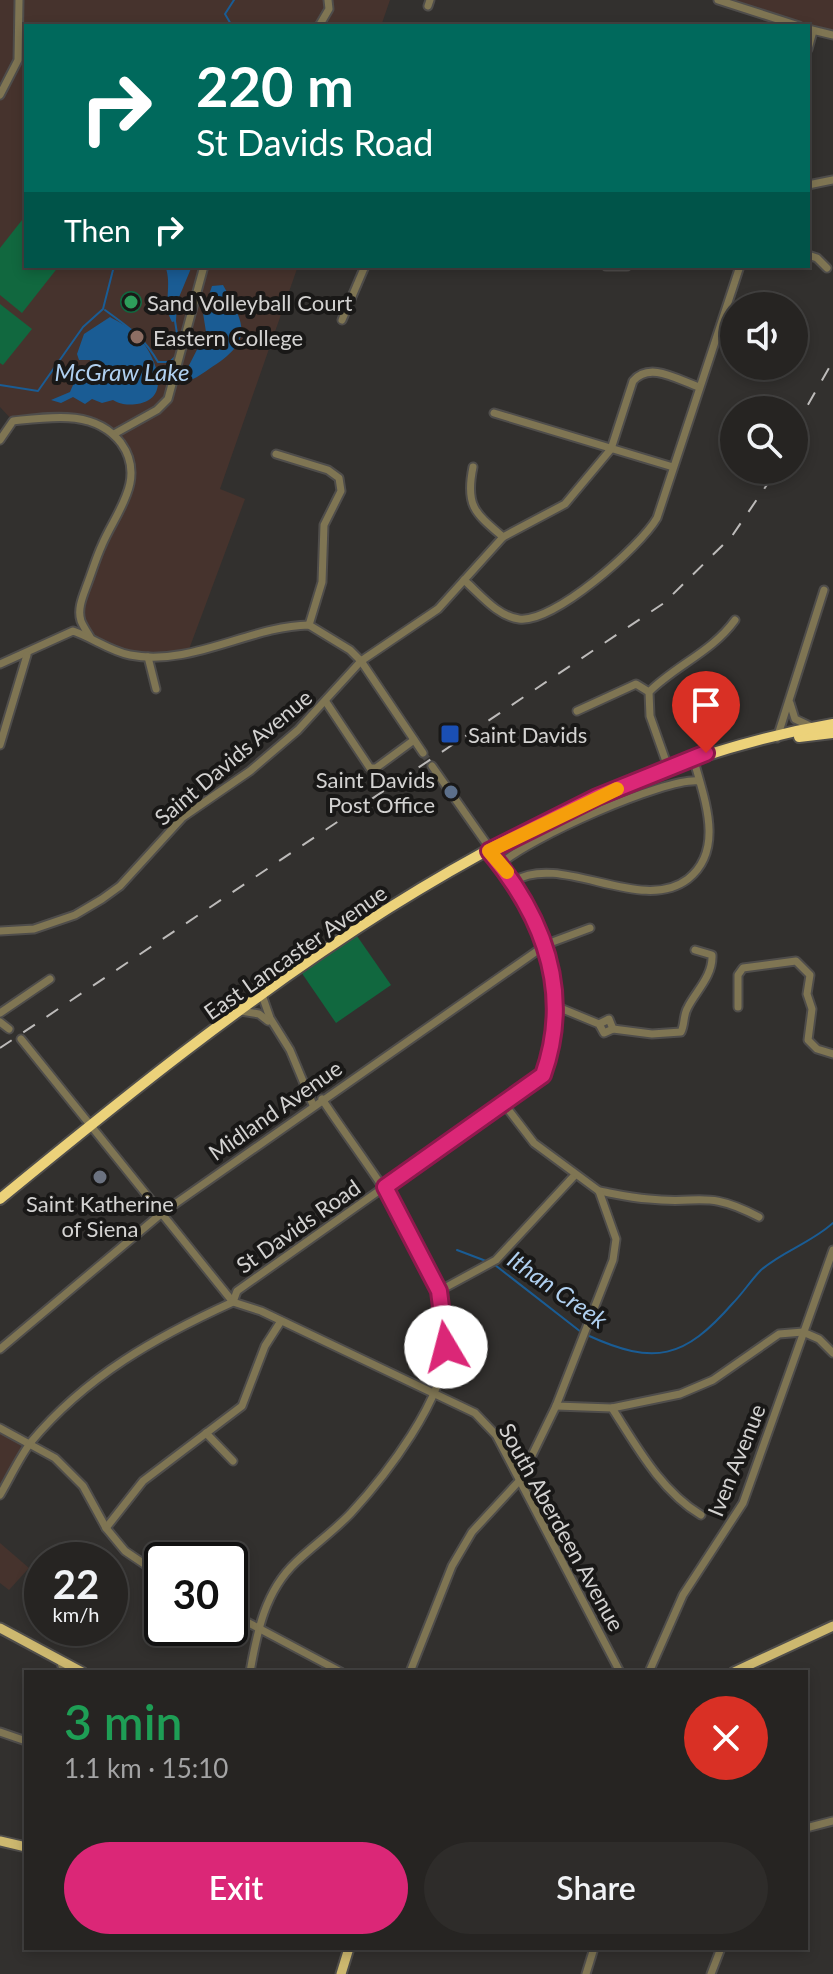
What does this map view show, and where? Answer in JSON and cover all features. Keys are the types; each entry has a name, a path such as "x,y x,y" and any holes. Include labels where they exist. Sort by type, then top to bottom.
{"highway":[{"name":"East Lancaster Avenue","path":"0,1199 262,995 372,919 489,851 566,811 693,757 833,724"},
{"name":"East Lancaster Avenue","path":"777,738 833,733"}],"main road":[{"path":"738,1670 833,1626"},
{"path":"0,1628 78,1670"},
{"path":"0,1841 24,1847"},
{"path":"341,1974 348,1950"}],"street":[{"path":"0,95 18,60 19,0"},
{"path":"320,24 329,9 328,0"},
{"path":"718,0 793,24"},
{"path":"811,30 833,35"},
{"path":"810,185 833,180"},
{"path":"810,256 827,268"},
{"path":"114,434 157,410 168,399 203,268"},
{"path":"342,320 364,268"},
{"path":"464,580 505,615 529,620 544,615 607,570 647,535 657,518 739,268"},
{"path":"611,449 633,381 639,374 653,371 699,387"},
{"path":"494,413 673,467"},
{"path":"0,440 13,421 57,416 86,419 114,434 125,449 132,473 130,488 102,544 80,605 80,620 91,638"},
{"name":"Saint Davids Avenue","path":"0,931 34,929 75,915 120,886 183,817 250,771 326,702 361,661 438,609 503,537 565,504 611,449"},
{"path":"276,454 328,470 339,478 341,491 324,525 322,582 309,625"},
{"path":"473,467 469,486 473,508 503,537"},
{"path":"777,738 824,590"},
{"path":"73,631 80,620"},
{"path":"668,767 650,716 649,692 670,671 718,641 735,620"},
{"path":"0,664 27,655 53,637 73,631 111,650 148,657 188,652 309,625 350,650 361,661 423,753"},
{"path":"0,745 27,655"},
{"path":"148,657 156,689"},
{"path":"577,711 636,684 649,692"},
{"path":"790,701 795,719 814,727"},
{"path":"326,702 370,768 376,768 414,740"},
{"path":"514,881 535,872 655,891 683,882 699,866 707,850 706,802 693,757"},
{"name":"St Davids Road","path":"233,1302 237,1291 543,1075 549,1057 553,1005 547,944 514,881 489,851 432,766"},
{"path":"501,864 521,847 544,840 624,800 678,781 699,781"},
{"name":"Midland Avenue","path":"0,1349 162,1213 313,1105 547,944 590,928"},
{"path":"553,1005 599,1024 604,1033 613,1029 652,1034 681,1032 685,1012 697,997 712,962 712,955 695,950"},
{"path":"738,1007 738,975 743,968 796,961 810,975 807,994 812,1012 808,1040 817,1049 833,1054"},
{"path":"0,1013 50,979"},
{"path":"262,995 313,1105"},
{"path":"241,1011 259,1014 275,1028"},
{"path":"0,1022 9,1029"},
{"name":"South Aberdeen Avenue","path":"21,1039 233,1302 281,1321 475,1413 496,1435 619,1670"},
{"path":"250,1670 257,1630 272,1592 294,1564 349,1515 387,1469 434,1394 446,1347 439,1291 385,1187 322,1099"},
{"path":"504,1104 534,1143 574,1176 599,1191 651,1200 713,1198 728,1201 759,1217"},
{"path":"439,1291 496,1260 574,1176"},
{"path":"411,1670 452,1566 472,1532 520,1480 556,1406 613,1260 616,1239 599,1191"},
{"name":"Iven Avenue","path":"650,1670 683,1595 743,1503 833,1250"},
{"path":"0,1495 29,1444 105,1371 170,1331 233,1302"},
{"path":"106,1528 143,1481 242,1406 265,1346 281,1321"},
{"path":"556,1406 612,1408 680,1394 713,1380 779,1334 803,1332 819,1339 833,1353"},
{"path":"612,1408 652,1470 683,1505 701,1515"},
{"path":"0,1428 55,1458 83,1486 106,1528 125,1551 144,1564"},
{"path":"206,1433 233,1461"},
{"path":"248,1624 337,1670"},
{"path":"60,1660 63,1670"},
{"path":"0,1732 24,1740"},
{"path":"808,1827 833,1821"},
{"path":"586,1974 593,1950"},
{"path":"711,1974 720,1950"}],"shaded area":[{"name":"Eastern College","path":"0,0 390,0 382,24 24,24 24,268 297,268 220,489 245,499 188,652 131,655 91,638 83,620 81,602 130,488 125,449 113,432 86,419 13,421 0,407"},
{"path":"718,0 833,0 833,35 810,29 810,24 793,24"},
{"path":"0,1428 29,1444 0,1495"},
{"path":"0,1543 24,1564 24,1574 9,1590 0,1583"}],"green space":[{"path":"24,218 24,268 57,268 22,313 0,295 0,248"},
{"name":"Sand Volleyball Court","path":"131,291 139,294 142,302 139,310 131,313 123,310 120,302 123,294"},
{"path":"0,304 32,329 3,365 0,363"},
{"path":"351,932 391,985 336,1023 299,969"}],"water":[{"path":"166,268 191,268 177,302 176,321 172,322 168,308"},
{"path":"223,285 240,321 240,340 224,359 196,378 181,381 206,332 203,313 212,286"},
{"name":"McGraw Lake","path":"110,317 133,331 149,352 158,374 155,393 149,400 133,404 113,400 102,403 92,399 85,404 73,397 61,403 51,400 70,392 76,378 92,366 90,360 79,360 77,354 84,334"}],"waterway":[{"path":"231,24 225,14 234,0"},
{"path":"0,385 38,391 83,327 103,309 113,268"},
{"path":"105,310 141,339 158,362 170,362 176,356"},
{"path":"175,321 179,346"},
{"name":"Ithan Creek","path":"587,1335 632,1351 667,1352 683,1346 715,1322 761,1270 833,1223"},
{"name":"Ithan Creek","path":"457,1250 486,1261"},
{"name":"Ithan Creek","path":"495,1265 581,1332"}],"tunnel":[{"path":"423,753 432,766"}],"railway":[{"path":"808,405 833,361"},
{"path":"0,1048 664,603 732,536 767,484"}],"slow traffic":[{"path":"507,872 489,851 566,811 617,789"}],"place":[{"name":"Sand Volleyball Court","path":"131,302"},
{"name":"Eastern College","path":"137,337"},
{"name":"Saint Davids","path":"450,734"},
{"name":"Saint Davids Post Office","path":"451,792"},
{"name":"Saint Katherine of Siena","path":"100,1177"}],"route":[{"path":"446,1347 439,1291 385,1187 543,1075 552,1035 552,973 547,944 529,904 489,851 566,811 706,753"}]}
